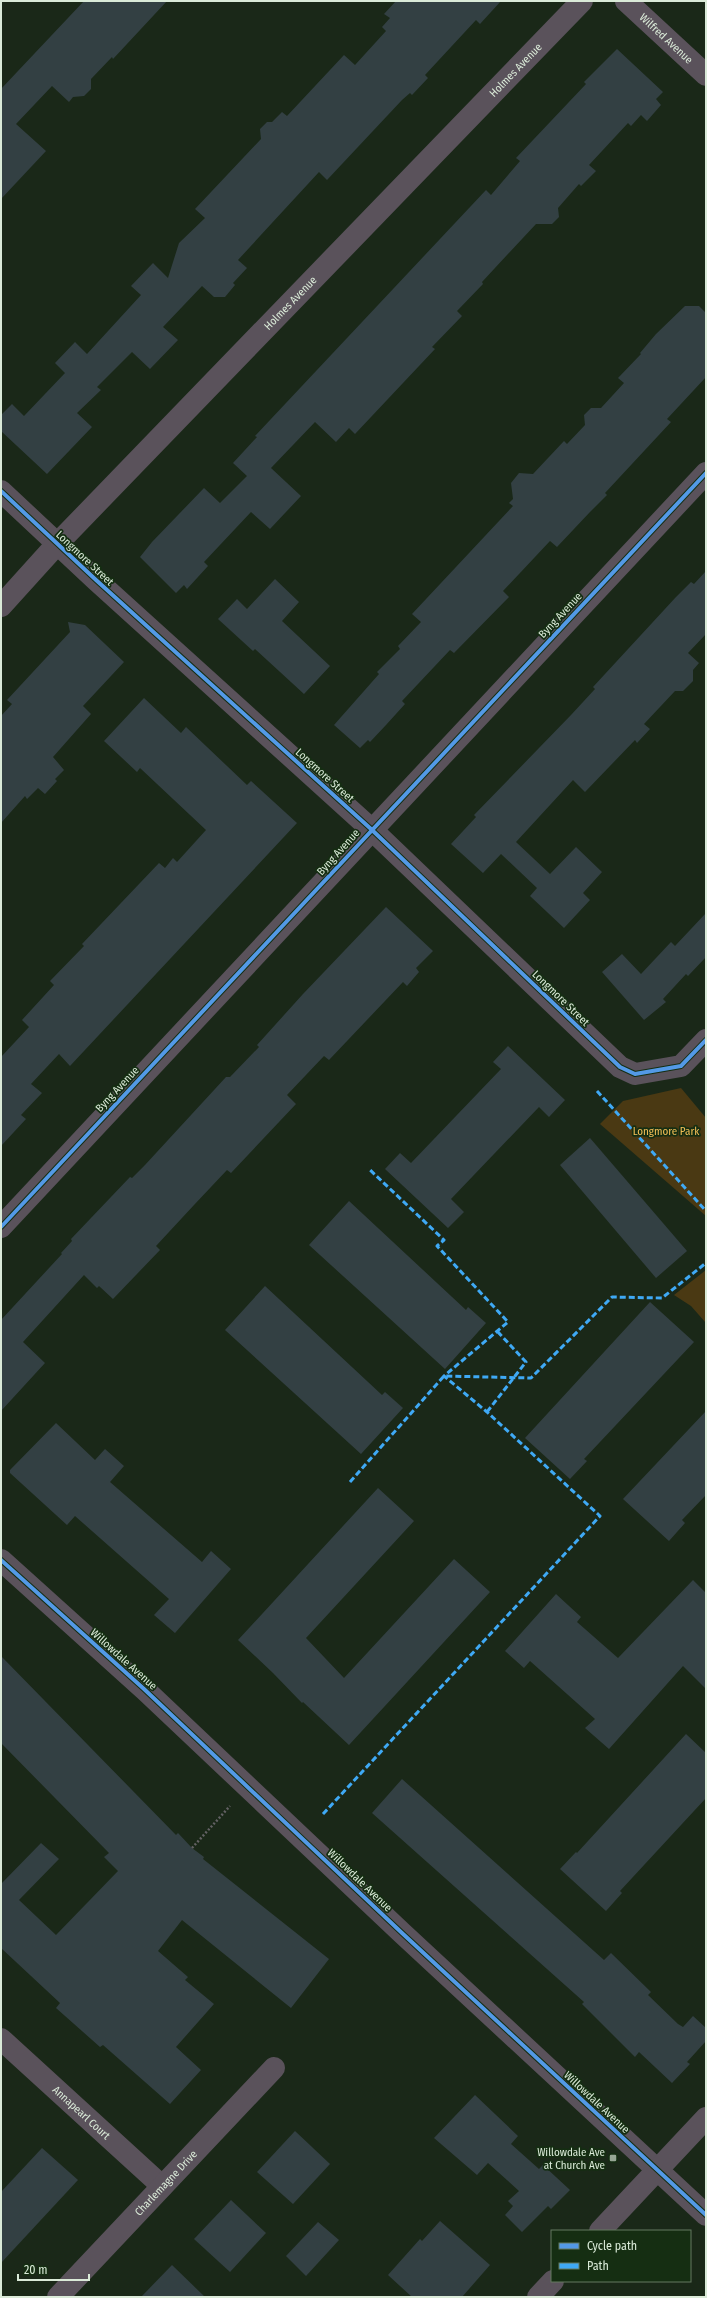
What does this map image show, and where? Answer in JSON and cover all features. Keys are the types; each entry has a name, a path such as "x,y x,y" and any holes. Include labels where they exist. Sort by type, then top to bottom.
{"street":[{"name":"Holmes Avenue","path":"1,606 58,543 582,1"},
{"name":"Wilfred Avenue","path":"626,1 706,76"},
{"name":"Byng Avenue","path":"1,1226 371,829 706,473"},
{"name":"Longmore Street","path":"1,491 58,543 101,586 371,829 620,1068 635,1074 681,1066 706,1040"},
{"name":"Willowdale Avenue","path":"1,1560 150,1694 408,1939 706,2215"},
{"name":"Annapearl Court","path":"1,2039 162,2186"},
{"name":"Charlemagne Drive","path":"58,2297 274,2068"},
{"path":"601,2230 706,2118"},
{"path":"538,2297 552,2282"}],"path":[{"path":"192,1848 230,1806"}],"green space":[{"name":"Longmore Park","path":"681,1088 706,1118 706,1216 600,1124 623,1101"},
{"path":"706,1270 706,1323 691,1306 674,1295"}],"building":[{"path":"84,1 167,1 113,59 112,57 91,79 91,89 84,96 73,97 69,102 52,86 16,124 46,151 1,199 1,89"},
{"path":"396,1 501,1 480,24 476,20 425,75 428,78 412,95 410,93 402,100 327,180 319,172 238,260 247,268 233,283 235,285 225,297 214,297 202,286 163,327 178,340 150,369 132,352 97,387 101,390 77,413 92,427 47,474 1,431 1,415 12,404 24,416 65,373 55,363 75,342 87,354 141,295 131,286 153,263 168,278 179,243 205,218 195,209 261,139 260,129 267,122 272,122 282,112 287,116 344,55 355,65 386,31 382,27 390,18 384,14"},
{"path":"617,49 663,92 656,99 661,105 647,121 641,115 631,126 628,123 589,165 596,171 581,186 579,184 558,208 559,217 552,224 536,224 457,311 462,316 432,347 435,349 355,434 349,428 336,442 315,422 271,468 301,496 270,529 251,512 204,562 208,566 187,589 184,585 176,593 140,557 152,542 204,488 220,503 247,476 233,463 257,437 255,436 486,190 491,195 520,161 516,158 586,84 584,82"},
{"path":"685,306 699,306 706,313 706,377 667,419 671,422 605,493 607,495 557,547 550,541 503,591 509,597 454,653 450,650 402,701 405,704 386,725 370,742 368,740 360,748 334,725 379,674 377,672 400,649 398,646 421,622 412,614 513,506 509,503 513,499 511,483 519,473 533,474 564,441 567,444 585,425 584,415 591,408 601,408 624,383 618,378 641,354 640,353 656,334"},
{"path":"706,571 706,634 688,653 699,663 693,670 693,681 683,691 675,691 644,724 650,729 637,743 635,740 585,792 573,780 516,842 550,874 576,847 602,872 583,893 590,900 564,928 530,896 537,888 501,854 483,873 451,844 476,817 474,815 571,715 595,689 593,687 676,597 691,582 694,584"},
{"path":"275,579 299,602 282,621 330,666 304,694 255,649 253,651 218,619 237,599 247,609"},
{"path":"68,622 85,625 124,662 83,706 91,714 53,757 64,770 55,779 57,781 45,794 38,788 27,799 25,796 1,823 1,716 12,704 7,700 70,632"},
{"path":"144,698 181,733 186,727 247,785 251,781 297,823 70,1066 59,1054 31,1084 42,1093 21,1115 26,1119 1,1146 1,1057 29,1027 22,1020 54,985 50,981 84,946 82,944 159,863 165,868 173,858 177,862 206,830 140,768 137,772 104,741"},
{"path":"386,907 433,951 416,968 419,972 407,986 403,982 329,1060 324,1056 287,1095 296,1104 231,1173 227,1170 194,1205 156,1246 160,1250 113,1299 99,1286 97,1288 84,1275 23,1342 45,1363 1,1411 1,1320 62,1254 61,1253 72,1241 71,1239 130,1177 132,1178 145,1165 226,1077 230,1077 259,1047 257,1045 303,994"},
{"path":"706,913 706,957 688,976 686,974 663,999 666,1002 644,1020 602,972 622,954 641,974 671,942 675,946"},
{"path":"508,1046 565,1100 549,1117 539,1107 451,1199 464,1212 448,1228 385,1169 400,1153 411,1163 501,1069 493,1062"},
{"path":"590,1138 687,1251 656,1278 560,1165"},
{"path":"349,1201 466,1310 468,1307 486,1323 445,1369 309,1245"},
{"path":"265,1286 382,1395 385,1392 403,1408 361,1454 225,1330"},
{"path":"650,1302 694,1342 584,1459 587,1461 570,1479 525,1438"},
{"path":"706,1411 706,1495 682,1520 685,1523 669,1541 623,1499"},
{"path":"56,1423 95,1460 105,1449 124,1466 110,1482 202,1562 211,1551 231,1569 175,1633 154,1615 169,1599 75,1516 67,1525 10,1473 10,1470"},
{"path":"378,1488 414,1521 306,1638 344,1678 454,1559 490,1592 349,1745 303,1702 302,1703 238,1640"},
{"path":"693,1580 706,1593 706,1689 683,1666 609,1749 585,1728 595,1719 530,1661 524,1668 505,1651 556,1594 581,1617 577,1622 618,1658"},
{"path":"1,1656 176,1835 178,1833 192,1848 204,1857 203,1859 329,1959 291,2008 182,1920 158,1951 188,1977 185,1980 214,2004 176,2047 201,2070 170,2104 103,2045 100,2047 56,2008 60,2003 1,1948 1,1884 41,1843 59,1859 19,1900 56,1935 118,1871 104,1857 109,1853 1,1743"},
{"path":"686,1734 706,1753 706,1798 620,1891 622,1893 606,1911 560,1869 576,1852 577,1853"},
{"path":"402,1779 604,1960 611,1953 651,1992 648,1995 678,2024 683,2027 693,2016 706,2028 706,2041 687,2062 690,2064 672,2083 639,2052 635,2057 582,2004 584,2002 372,1813"},
{"path":"475,2095 518,2136 511,2144 539,2169 543,2165 570,2190 551,2209 548,2206 522,2232 505,2215 513,2206 508,2201 519,2191 488,2163 477,2175 434,2138"},
{"path":"295,2131 330,2164 293,2204 257,2172"},
{"path":"42,2148 78,2180 1,2263 1,2192"},
{"path":"231,2200 266,2233 230,2272 194,2239"},
{"path":"440,2221 490,2265 462,2297 412,2297 388,2275 420,2239 422,2241"},
{"path":"318,2222 339,2240 306,2276 286,2256"},
{"path":"172,2265 205,2297 141,2297"}],"marked path":[{"path":"597,1091 706,1211"},
{"path":"323,1814 600,1516 487,1412 444,1376 508,1322 437,1246 444,1240 369,1169"},
{"path":"350,1482 444,1376 531,1378 612,1297 662,1298 706,1263"},
{"path":"487,1412 526,1362 497,1331"}],"cycle path":[{"path":"1,1227 706,473"},
{"path":"1,491 96,580 371,829 620,1067 635,1074 681,1066 706,1040"},
{"path":"1,1560 144,1689 402,1933 706,2215"}],"place":[{"name":"Willowdale Ave at Church Ave","path":"613,2158"}]}
